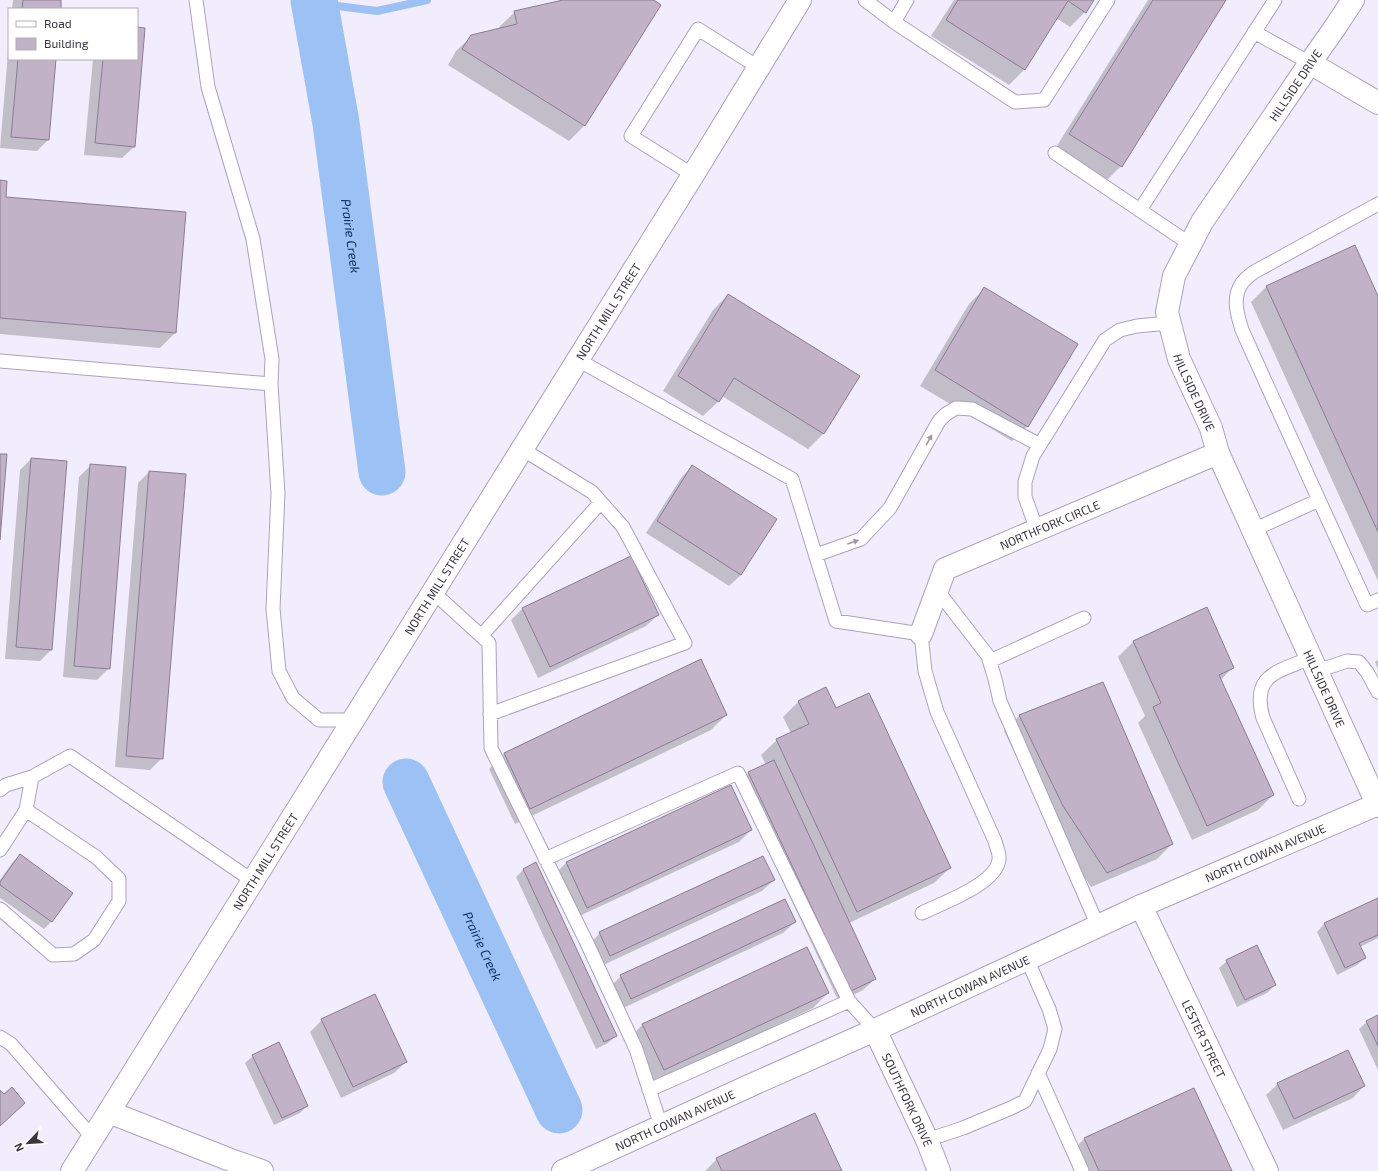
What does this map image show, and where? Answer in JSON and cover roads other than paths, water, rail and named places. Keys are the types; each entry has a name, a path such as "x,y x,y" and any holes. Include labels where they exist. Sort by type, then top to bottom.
{"street":[{"name":"NORTH MILL STREET","path":"72,1171 578,360 800,0"},
{"name":"HILLSIDE DRIVE","path":"1352,0 1336,26 1202,222 1174,276 1166,312 1179,358 1211,428 1218,453 1378,805"},
{"path":"1310,63 1378,103"},
{"name":"NORTHFORK CIRCLE","path":"921,634 945,569 1218,453"},
{"name":"NORTH COWAN AVENUE","path":"563,1171 875,1030 1141,906 1378,805"},
{"name":"LESTER STREET","path":"1141,906 1267,1171"},
{"name":"SOUTHFORK DRIVE","path":"875,1030 928,1140 938,1171"},
{"path":"109,1112 252,1169"}],"lane":[{"path":"196,0 208,87 253,239 272,359 271,384 278,493 273,609 279,671 293,698 319,720 353,720"},
{"path":"865,0 894,22 1015,102 1044,100 1108,0"},
{"path":"894,22 907,0"},
{"path":"1140,210 1275,0"},
{"path":"693,175 631,136 698,29 758,67"},
{"path":"1254,32 1310,63"},
{"path":"1055,153 1190,244"},
{"path":"1378,204 1254,272 1242,283 1236,296 1236,309 1242,330 1357,585 1367,605 1378,600"},
{"path":"1037,530 1025,497 1025,482 1033,456 1105,340 1120,330 1137,326 1170,323"},
{"path":"578,360 792,479 836,621 921,634 925,671 937,712 995,841 999,860 992,875 980,885 922,913"},
{"path":"0,361 271,384"},
{"path":"816,554 861,539 890,508 939,421 946,414 956,408 972,409 1040,445"},
{"path":"490,714 685,643 623,527 592,492 522,449"},
{"path":"1253,530 1319,500"},
{"path":"482,635 601,502"},
{"path":"937,590 988,656 1000,701 1098,926"},
{"path":"433,592 482,635 489,643 491,748 586,941 636,1049 661,1126"},
{"path":"990,661 1084,618"},
{"path":"1299,799 1263,718 1259,704 1262,687 1268,677 1314,664 1347,660 1359,662 1367,672 1378,692"},
{"path":"0,790 6,785 32,777 70,756 253,881"},
{"path":"546,859 738,773 849,1001 875,1030"},
{"path":"0,850 26,810 32,777"},
{"path":"0,909 53,956 74,954 94,940 119,901 119,879 96,857 26,810"},
{"path":"928,1140 963,1128 1025,1101 1050,1049 1055,1029 1047,1004 1027,959"},
{"path":"649,1090 849,1001"},
{"path":"0,1037 11,1044 93,1138"},
{"path":"1038,1073 1082,1171"}],"waterway":[{"name":"Prairie Creek","path":"314,0 336,123 382,472"},
{"path":"314,3 377,11 427,0"},
{"name":"Prairie Creek","path":"406,782 559,1110"}]}
